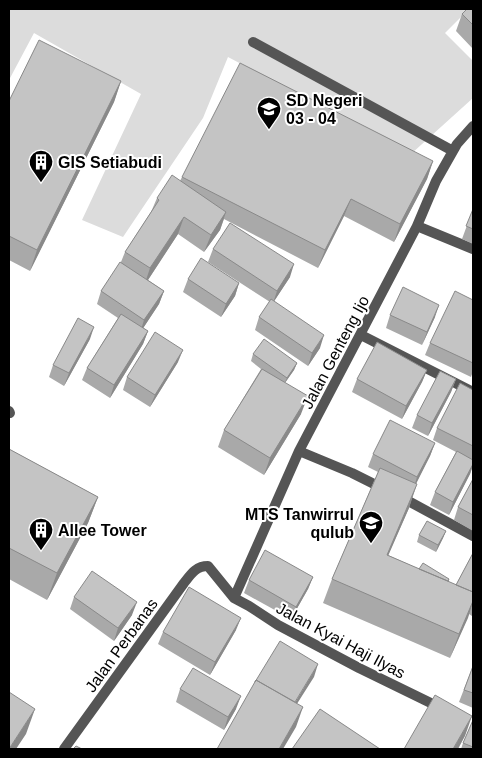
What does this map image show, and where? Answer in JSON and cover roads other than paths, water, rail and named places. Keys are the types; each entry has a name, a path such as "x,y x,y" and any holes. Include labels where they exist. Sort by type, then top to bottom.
{"street":[{"path":"254,42 454,151"},
{"name":"Jalan Genteng Ijo","path":"234,598 299,451 417,226 436,182 457,144 473,126"},
{"path":"417,226 473,249"},
{"path":"361,335 473,392"},
{"path":"299,451 352,473 473,536"},
{"name":"Jalan Perbanas","path":"64,749 194,570 201,566 208,566"},
{"name":"Jalan Kyai Haji Ilyas","path":"208,566 234,598 278,626 450,712"}],"place":[{"name":"SD Negeri 03 - 04","path":"269,130"},
{"name":"GIS Setiabudi","path":"41,183"},
{"name":"MTS Tanwirrul qulub","path":"371,544"},
{"name":"Allee Tower","path":"41,551"}]}
